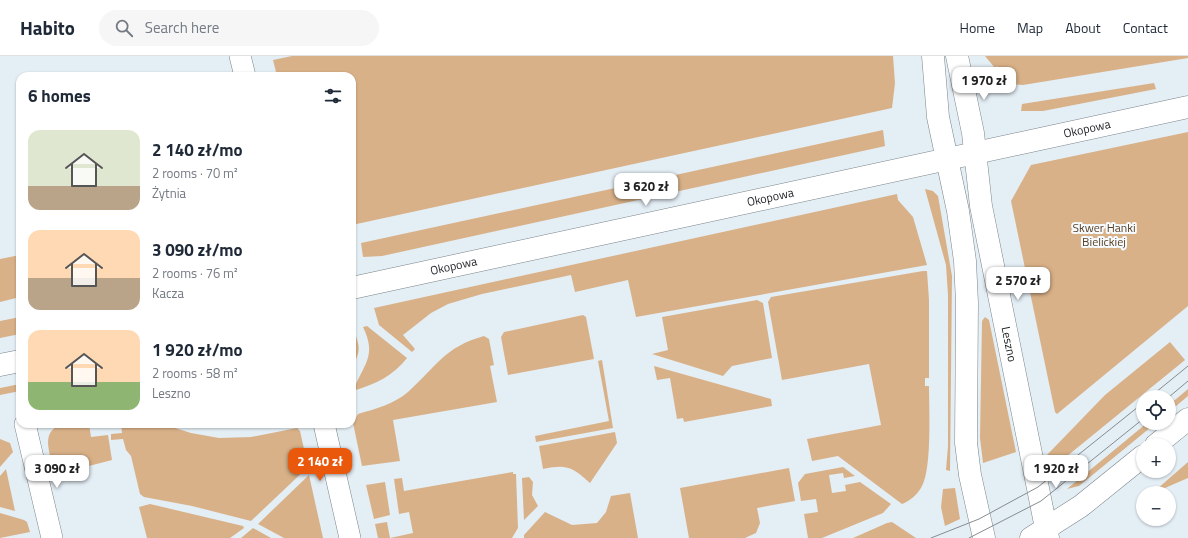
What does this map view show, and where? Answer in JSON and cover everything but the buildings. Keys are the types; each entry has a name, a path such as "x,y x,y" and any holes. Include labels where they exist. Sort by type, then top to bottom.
{"main road":[{"path":"933,56 938,117 960,224 967,282 968,460 984,538"},
{"name":"Leszno","path":"957,56 973,133 981,206 1042,535"},
{"name":"Okopowa","path":"356,287 1188,107"},
{"path":"0,365 16,362"},
{"path":"1165,438 1188,419"},
{"path":"1042,535 1136,462"}],"street":[{"path":"240,56 244,72"},
{"path":"26,428 52,538"},
{"path":"325,428 350,538"}],"green space":[{"path":"292,56 893,56 895,83 892,108 356,224 356,72 276,72 273,60"},
{"path":"985,56 1188,56 1188,58 1023,85 1007,82 1000,75 1002,73 997,66 995,68"},
{"path":"1154,83 1156,89 1043,111 1021,111 1022,104"},
{"path":"883,130 885,146 881,147 382,256 363,257 361,243"},
{"name":"Skwer Hanki Bielickiej","path":"1188,132 1188,306 1057,414 1055,412 1011,201 1031,165"},
{"path":"925,189 933,191 938,196 952,276 950,471 946,470 948,446 948,295 946,265"},
{"path":"897,194 898,200 913,217 927,265 636,317 628,280 575,292 571,275 482,294 448,304 431,313 403,335 415,349 412,352 379,325 374,308"},
{"path":"16,256 16,298 0,302 0,259"},
{"path":"927,271 929,300 929,378 925,378 925,386 929,386 929,452 922,486 914,497 902,504 838,456 812,461 807,439 881,425 869,364 782,380 768,302 771,297"},
{"path":"757,300 763,303 772,358 732,366 723,376 652,354 668,350 662,317"},
{"path":"583,315 586,317 594,359 508,375 501,337 504,332"},
{"path":"985,317 989,320 1016,452 983,463 980,438 982,321"},
{"path":"16,318 16,335 0,338 0,321"},
{"path":"367,326 407,358 402,364 384,378 371,385 356,390 356,384 366,364 369,351 367,336 363,327"},
{"path":"484,336 489,339 494,365 490,366 497,402 393,420 400,461 362,466 354,428 356,428 356,418 358,414 384,406 397,400 418,383 450,352 470,341"},
{"path":"356,337 359,346 356,360"},
{"path":"1170,342 1185,360 1148,390 1136,390 1136,400 1050,470 1046,456 1105,395"},
{"path":"602,360 613,428 536,442 535,436 609,421 598,361"},
{"path":"654,366 771,399 772,406 684,422 683,418 677,419 670,378 657,380"},
{"path":"16,385 16,392 0,395 0,388"},
{"path":"1188,389 1188,396 1176,406 1176,399"},
{"path":"55,428 90,428 91,437 108,435 112,460 85,467 83,462 53,467 48,447 49,435"},
{"path":"121,428 175,428 191,433 219,438 251,437 297,428 300,431 308,467 251,521 192,506 144,497 140,494 131,456 126,450 123,439 111,440 111,434 122,433"},
{"path":"1139,430 1147,430 1079,486 1067,489"},
{"path":"615,432 617,443 590,483 574,470 569,468 558,467 543,469 539,446"},
{"path":"0,439 10,443 13,452 0,467"},
{"path":"1188,462 1188,478 1170,486 1160,486 1170,478 1176,478 1176,472"},
{"path":"843,467 855,476 844,478 843,473 829,475 832,493 846,491 845,485 860,482 891,504 883,513 822,538 808,538 804,514 818,512 816,499 801,501 798,483 805,474"},
{"path":"789,468 795,501 757,508 760,523 756,533 745,538 689,538 680,488"},
{"path":"6,469 15,511 0,507 0,476"},
{"path":"513,472 513,474 516,474 518,528 512,538 390,538 413,533 409,512 399,514 394,479 402,478 404,491"},
{"path":"309,475 323,538 284,538 258,524"},
{"path":"529,477 533,482 532,495 538,506 524,520 522,478"},
{"path":"385,482 390,515 374,519 366,485"},
{"path":"955,488 960,519 945,526 941,507 943,489"},
{"path":"630,493 638,538 524,538 524,535 545,512 572,525 597,523 606,512 611,496"},
{"path":"150,504 243,526 244,528 230,538 147,538 139,507"},
{"path":"0,513 24,520 27,522 30,532 0,538"},
{"path":"387,522 390,538 378,538 375,524"},
{"path":"892,522 916,538 853,538 887,523"},
{"path":"253,528 271,538 241,538"}],"tram line":[{"path":"1159,390 1188,366"},
{"path":"1176,391 1188,381"},
{"path":"931,538 979,519 1038,487 1136,409"},
{"path":"969,538 1041,501 1136,425"}]}
